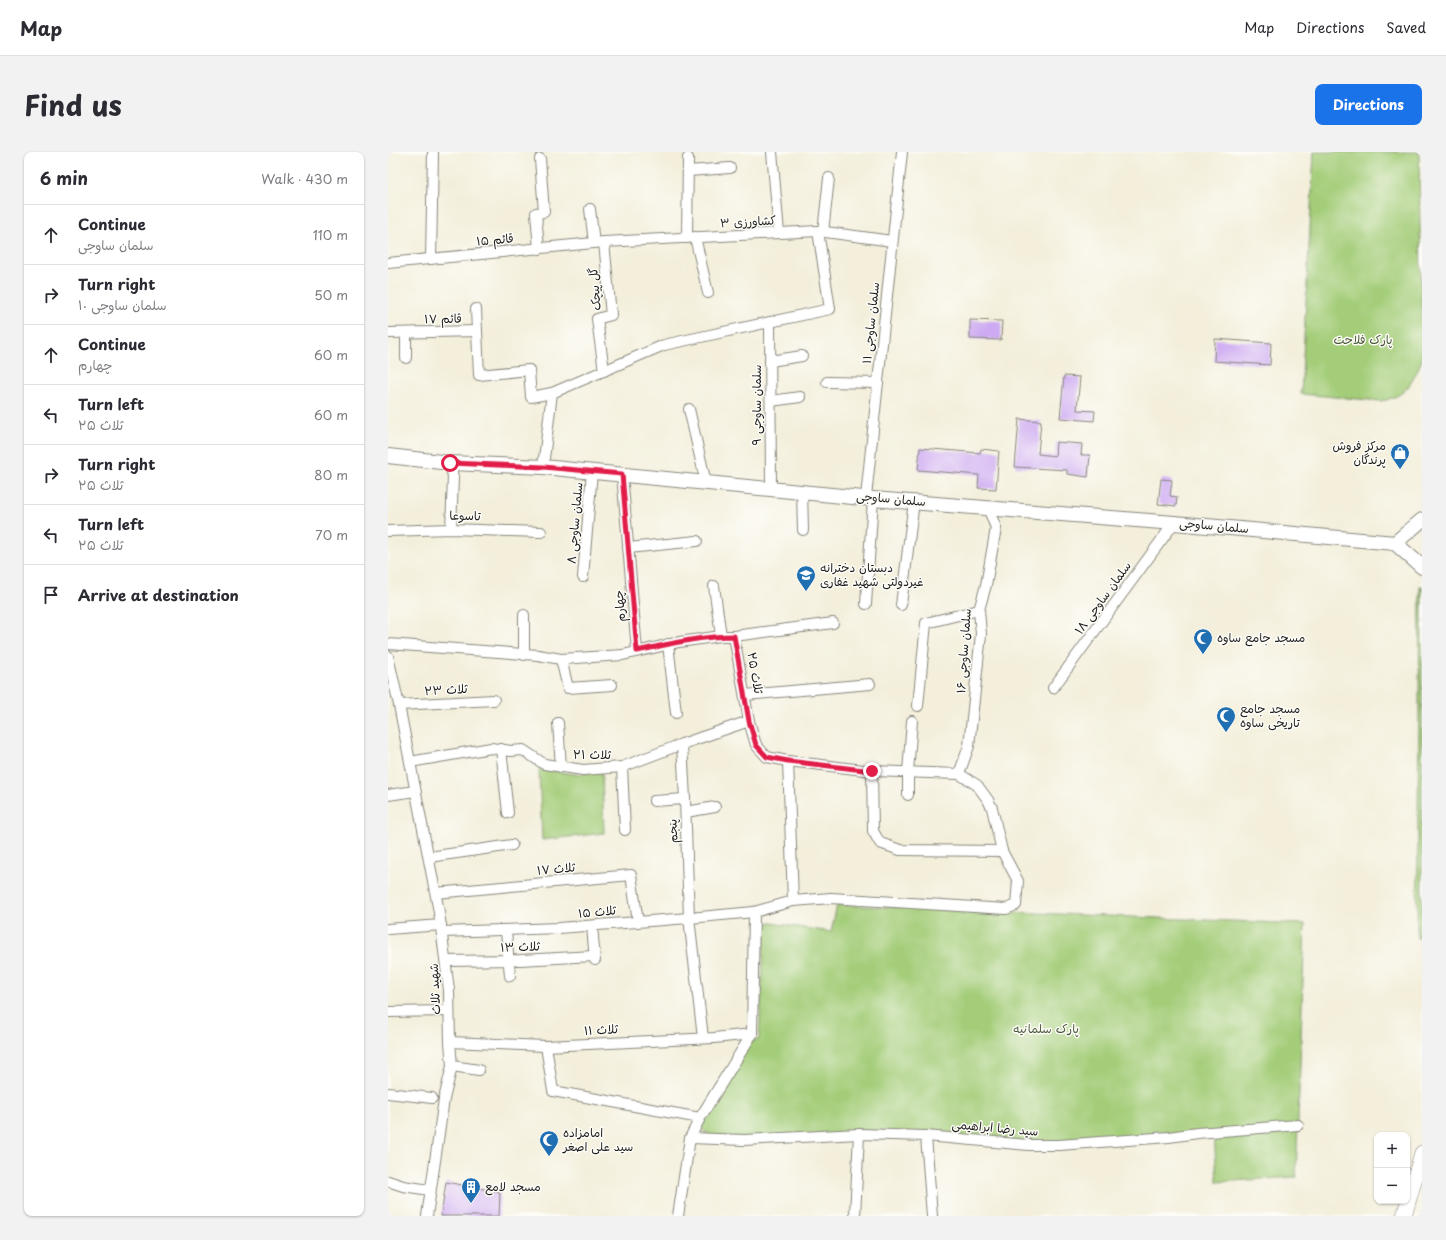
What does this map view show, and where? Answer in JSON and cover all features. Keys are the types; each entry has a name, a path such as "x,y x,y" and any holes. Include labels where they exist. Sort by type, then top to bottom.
{"main road":[{"path":"1404,1216 1422,1153"}],"street":[{"path":"431,259 433,152"},
{"path":"772,152 779,233"},
{"name":"سلمان ساوجی ۱۱","path":"866,604 869,498 878,383 902,152"},
{"path":"688,158 691,238 708,293"},
{"path":"539,248 536,213 544,212 540,159"},
{"path":"688,171 730,168"},
{"path":"543,467 552,393 664,346 830,309 820,231 829,178"},
{"path":"590,209 594,243"},
{"name":"کشاورزی ۳","path":"604,242 820,231 892,241"},
{"name":"قائم ۱۵","path":"388,263 604,242"},
{"name":"گل پیچک","path":"604,242 611,315 597,319 604,371"},
{"path":"476,309 477,331"},
{"name":"سلمان ساوجی ۹","path":"770,322 771,489"},
{"name":"قائم ۱۷","path":"388,333 477,331 479,375 529,370 531,397 552,393"},
{"path":"406,333 406,358"},
{"path":"770,361 802,356"},
{"path":"827,382 878,383"},
{"path":"770,401 800,398"},
{"path":"689,409 706,483"},
{"name":"سلمان ساوجی","path":"388,456 450,463 543,467 869,498 1395,543"},
{"path":"450,463 453,477 451,528"},
{"name":"سلمان ساوجی ۸","path":"583,577 592,472"},
{"name":"چهارم","path":"622,474 637,651"},
{"path":"802,491 803,530"},
{"path":"900,605 914,501"},
{"name":"سلمان ساوجی ۱۶","path":"960,774 969,746 980,634 979,610 986,585 996,528 988,508"},
{"path":"1422,520 1395,543 1422,567"},
{"name":"سلمان ساوجی ۱۸","path":"1053,688 1174,523"},
{"name":"تاسوعا","path":"388,531 451,528 541,532"},
{"path":"629,553 697,541"},
{"path":"714,586 721,636"},
{"path":"918,706 926,623 979,610"},
{"path":"524,615 524,655"},
{"path":"388,644 561,659 617,655 668,644 721,636 734,636 833,623"},
{"name":"ثلاث ۲۵","path":"734,636 749,721 756,745 767,757 872,771 960,774"},
{"path":"668,644 676,713"},
{"name":"شهید ثلاث","path":"388,656 390,676 399,705 436,893 449,990 452,1066 444,1099 427,1216"},
{"path":"561,659 568,688 612,685"},
{"path":"745,695 870,684"},
{"name":"ثلاث ۲۳","path":"399,705 494,700"},
{"name":"ثلاث ۲۱","path":"410,762 491,748 511,751 522,750 544,764 561,767 584,770 622,767 749,721"},
{"path":"908,795 908,772 912,721"},
{"path":"558,723 561,767"},
{"name":"پنجم","path":"682,744 686,812 689,918 703,1038"},
{"path":"501,749 508,813"},
{"path":"788,761 793,901"},
{"path":"622,767 625,830"},
{"path":"872,771 873,831 880,842 900,850 1002,852 995,818 988,800 977,785 960,774"},
{"path":"388,795 415,792"},
{"path":"654,801 685,799"},
{"path":"686,812 715,808"},
{"path":"429,857 512,845"},
{"name":"ثلاث ۱۵","path":"388,929 506,931 592,926 754,912 793,901 831,898 1006,909 1016,905 1018,881 1002,852"},
{"name":"ثلاث ۱۷","path":"436,893 631,875 638,922"},
{"path":"678,1216 690,1138 700,1118 752,1034 754,912"},
{"name":"ثلاث ۱۳","path":"446,961 595,958 592,926"},
{"path":"506,931 510,976"},
{"path":"388,1012 449,1011"},
{"name":"ثلاث ۱۱","path":"450,1042 546,1046 752,1034"},
{"path":"546,1046 553,1091 700,1118"},
{"path":"452,1066 479,1070"},
{"path":"388,1093 432,1098"},
{"name":"سید رضا ابراهیمی","path":"690,1138 744,1140 858,1134 926,1136 1029,1145 1059,1145 1298,1125"},
{"path":"854,1216 858,1134"},
{"path":"926,1136 932,1216"},
{"path":"388,1181 403,1186 430,1190"}],"green space":[{"name":"پارک فلاحت","path":"1314,152 1419,152 1422,360 1408,387 1397,396 1390,399 1381,401 1301,394"},
{"path":"1420,586 1422,586 1422,938 1417,938"},
{"path":"539,769 574,774 602,773 604,833 542,840"},
{"name":"پارک سلمانیه","path":"837,905 1305,924 1296,1177 1217,1182 1214,1133 1046,1145 913,1135 712,1139 697,1123 746,1044 759,1039 765,922 831,932"}],"building":[{"path":"970,320 1002,321 1001,340 970,339"},
{"path":"1215,339 1271,343 1270,365 1214,361"},
{"path":"1064,376 1080,377 1077,410 1095,411 1094,421 1060,418"},
{"path":"1019,419 1041,421 1038,454 1055,456 1056,442 1082,444 1081,455 1090,455 1088,477 1067,474 1067,470 1015,467"},
{"path":"920,448 980,453 981,449 999,451 996,489 978,488 979,475 918,470"},
{"path":"1161,479 1172,480 1170,496 1177,497 1176,506 1158,504"},
{"name":"مسجد لامع","path":"446,1182 500,1192 499,1216 441,1216"}],"place":[{"name":"مرکز فروش پرندگان","path":"1400,470"},
{"name":"دبستان دخترانه غیردولتی شهید غفاری","path":"806,592"},
{"name":"مسجد جامع ساوه","path":"1203,655"},
{"name":"مسجد جامع تاریخی ساوه","path":"1226,733"},
{"name":"امامزاده سید علی اصغر","path":"549,1157"},
{"name":"مسجد لامع","path":"471,1204"}],"route":[{"path":"450,463 543,467 622,474 637,651 679,642 721,636 734,636 749,721 756,745 767,757 872,771"}]}
